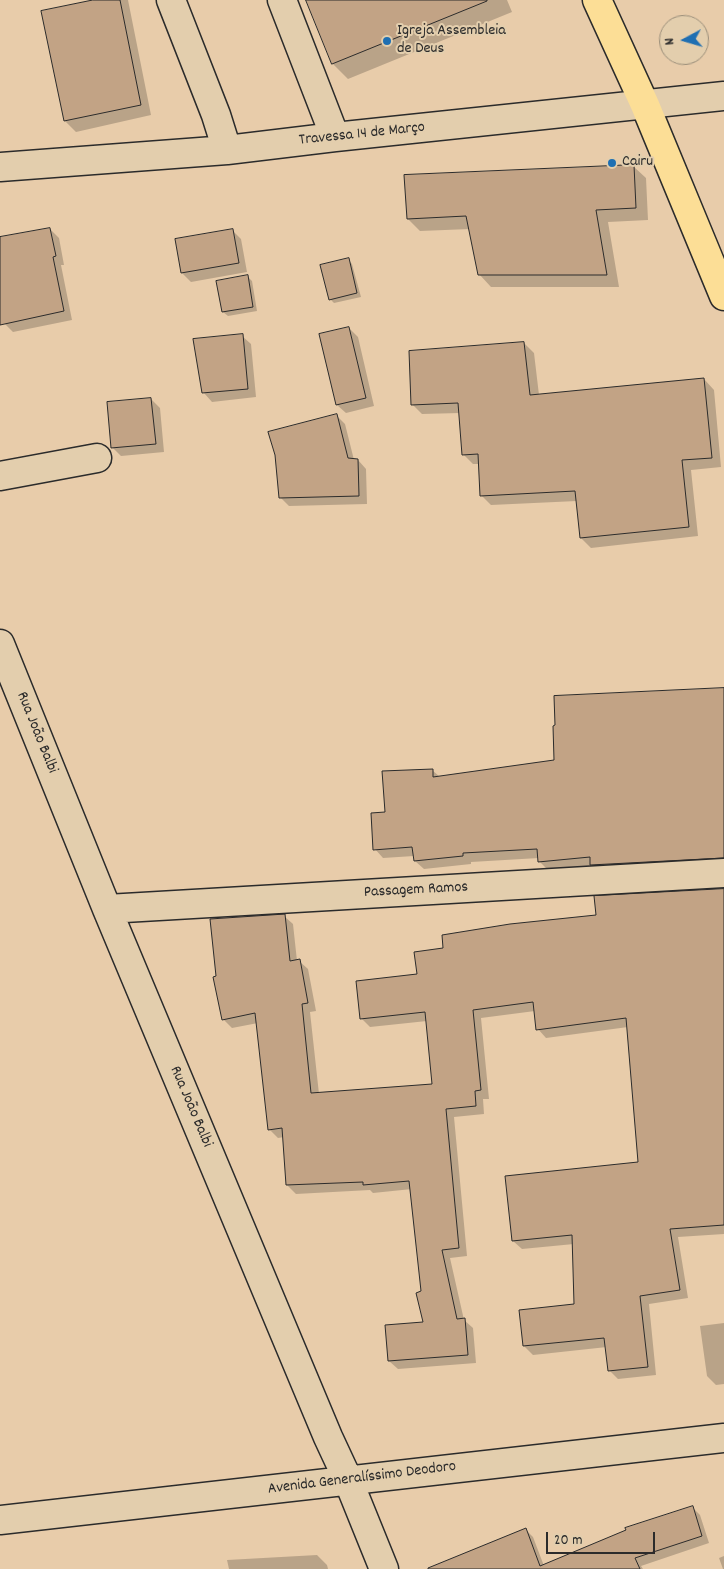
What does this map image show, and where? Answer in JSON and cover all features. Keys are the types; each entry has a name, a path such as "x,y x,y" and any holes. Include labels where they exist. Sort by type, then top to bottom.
{"main road":[{"path":"597,0 645,105 724,296"}],"street":[{"path":"171,0 216,115 227,150"},
{"path":"282,0 335,137"},
{"name":"Travessa 14 de Março","path":"0,167 227,150 724,96"},
{"path":"0,476 98,458"},
{"name":"Rua João Balbi","path":"0,644 108,909 384,1569"},
{"name":"Passagem Ramos","path":"108,909 724,873"},
{"name":"Avenida Generalíssimo Deodoro","path":"0,1520 724,1438"}],"building":[{"path":"93,0 120,0 141,105 64,121 41,11"},
{"path":"306,0 487,0 487,1 332,64"},
{"path":"634,165 636,208 596,210 607,275 478,275 466,216 407,219 404,175"},
{"path":"50,228 56,256 53,257 64,311 0,325 0,237"},
{"path":"233,229 239,263 181,273 175,239"},
{"path":"349,258 357,293 329,300 320,265"},
{"path":"248,275 253,307 222,312 216,281"},
{"path":"349,327 366,398 336,405 319,334"},
{"path":"243,334 248,389 202,393 193,339"},
{"path":"524,342 530,395 704,378 712,458 682,460 689,527 580,538 575,491 480,496 478,454 462,455 458,403 411,405 409,351"},
{"path":"151,398 156,444 111,448 107,402"},
{"path":"337,414 348,458 358,459 359,496 279,498 275,455 268,432"},
{"path":"724,688 724,858 590,865 590,857 538,862 537,849 463,853 463,856 414,861 412,847 373,850 371,813 385,812 382,771 433,769 433,777 554,760 554,696"},
{"path":"724,889 724,1225 670,1229 680,1290 640,1296 648,1367 608,1371 604,1338 523,1346 519,1310 574,1304 572,1235 512,1241 505,1176 638,1162 626,1018 536,1030 533,1002 473,1010 481,1090 475,1091 476,1106 446,1109 459,1248 442,1250 457,1319 465,1318 468,1355 388,1361 385,1325 423,1322 416,1293 421,1291 409,1181 363,1185 363,1182 286,1185 282,1128 268,1130 255,1013 222,1020 213,977 216,976 210,919 285,914 290,961 300,959 308,1003 302,1004 311,1093 432,1084 425,1012 360,1019 356,981 417,974 414,952 443,948 442,935 510,924 596,915 594,896"},
{"path":"693,1506 702,1536 635,1558 640,1569 428,1569 526,1528 540,1566 626,1530 625,1528"}],"place":[{"name":"Igreja Assembleia de Deus","path":"387,41"},
{"name":"Cairu","path":"612,163"}]}
